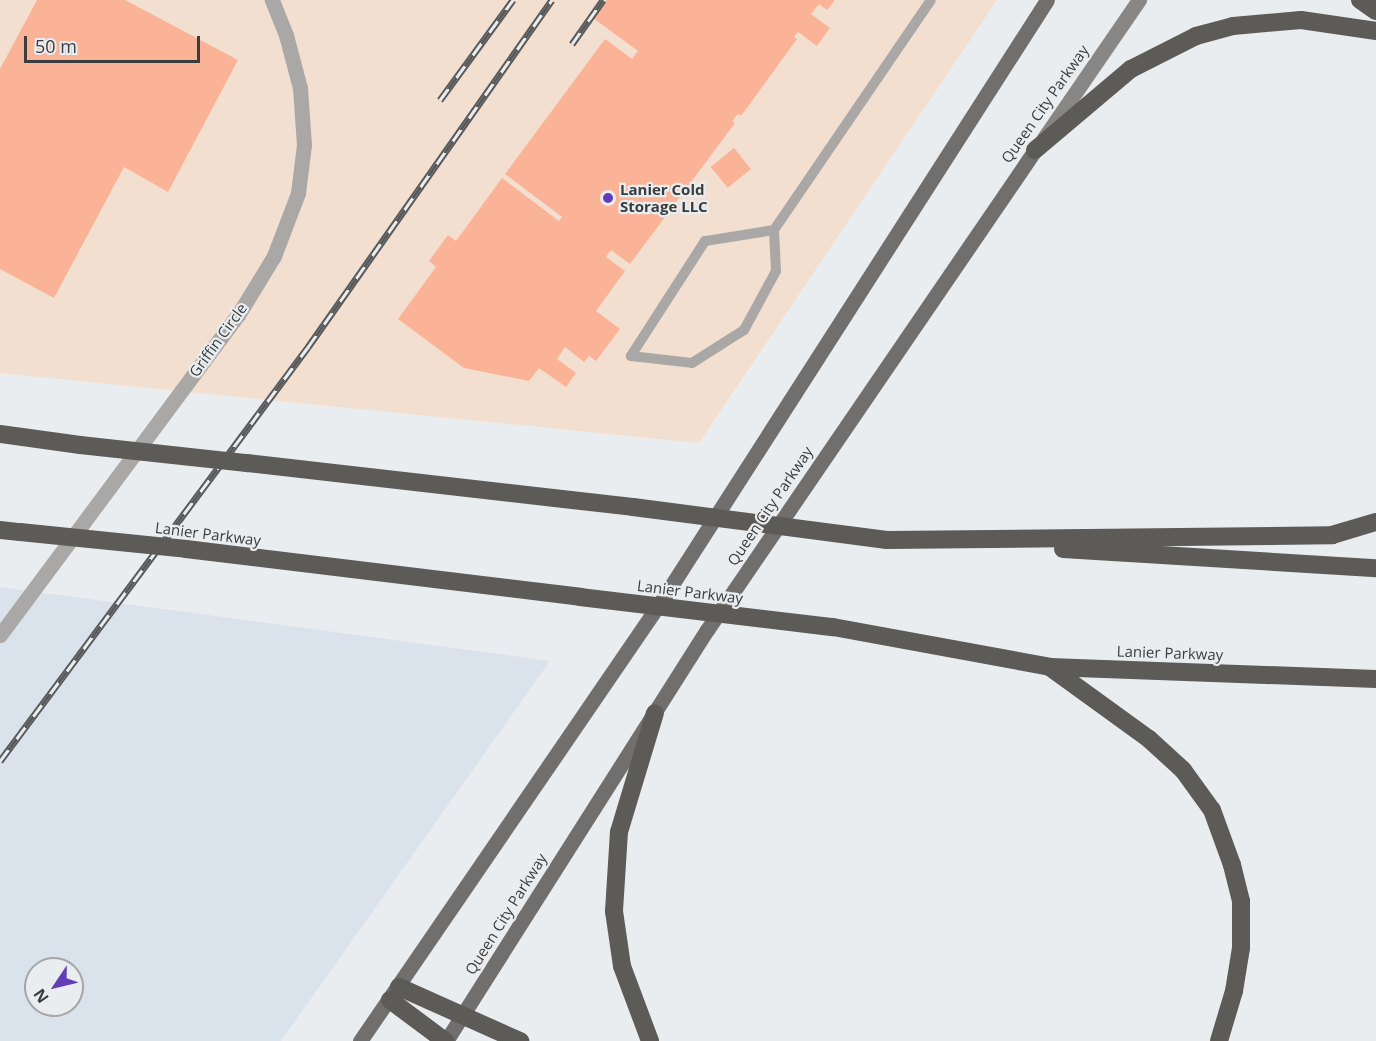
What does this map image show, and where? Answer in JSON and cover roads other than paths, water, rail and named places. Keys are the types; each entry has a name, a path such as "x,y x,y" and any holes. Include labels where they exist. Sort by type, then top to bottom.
{"highway":[{"path":"1360,0 1376,11"},
{"path":"1035,150 1131,69 1196,36 1233,26 1300,20 1376,31"},
{"path":"0,435 633,507 887,540 1376,568"},
{"path":"887,540 1332,535 1376,522"},
{"name":"Lanier Parkway","path":"0,530 186,549 833,627 1050,667 1376,679"},
{"path":"1050,667 1149,739 1182,770 1212,810 1232,865 1240,901 1241,948 1234,991 1219,1041"},
{"path":"650,1041 622,966 614,911 619,832 655,714"},
{"path":"394,993 463,1015 520,1041"},
{"path":"394,993 446,1041"}],"main road":[{"path":"360,1041 664,597 933,171 1047,0"},
{"name":"Queen City Parkway","path":"446,1041 707,630 1139,0"}],"street":[{"name":"Griffin Circle","path":"0,635 238,315 274,256 298,193 304,145 300,88 286,35 272,0"}],"lane":[{"path":"774,230 705,241 631,356 692,363 744,330 777,271 774,230 932,0"}],"railway":[{"path":"440,100 513,0"},
{"path":"0,761 308,347 552,0"},
{"path":"572,44 603,0"}],"place":[{"name":"Lanier Cold Storage LLC","path":"608,198"}]}
